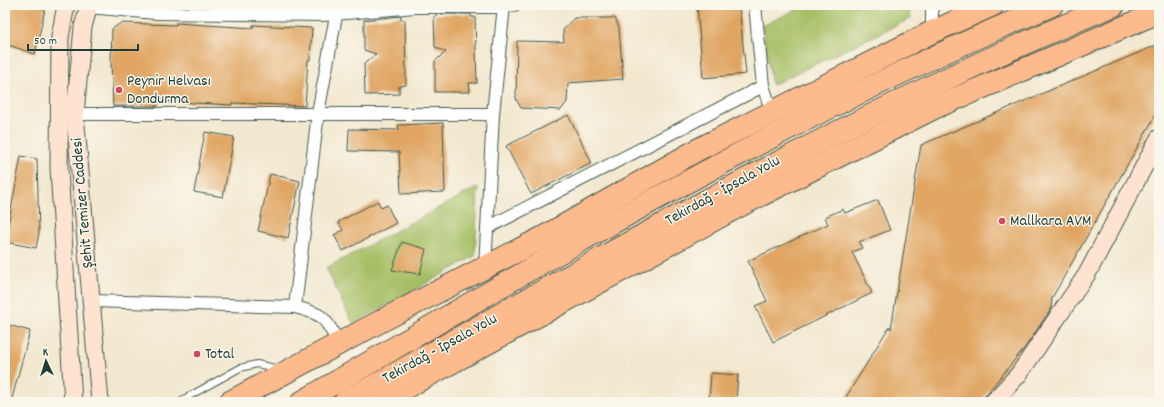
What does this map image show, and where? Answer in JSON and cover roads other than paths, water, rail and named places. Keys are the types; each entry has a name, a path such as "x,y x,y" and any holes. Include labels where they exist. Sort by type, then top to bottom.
{"highway":[{"path":"230,402 485,268 699,149 932,32 993,5"},
{"name":"Tekirdağ - İpsala Yolu","path":"302,402 522,273 726,161 823,110 907,70 1052,5"},
{"name":"Tekirdağ - İpsala Yolu","path":"345,402 739,182 833,132 1062,26 1114,5"},
{"path":"379,402 741,205 919,116 1159,12"}],"main road":[{"name":"Şehit Temizer Caddesi","path":"66,5 59,51 59,168 73,402"},
{"name":"Şehit Temizer Caddesi","path":"89,6 84,27 76,114 100,402"},
{"path":"993,402 1019,374 1062,313 1087,274 1159,138"}],"street":[{"path":"755,5 762,86 772,112"},
{"path":"932,5 932,32"},
{"path":"89,6 156,13 323,15 338,9 508,6 493,114 485,268"},
{"path":"295,307 318,113 338,9"},
{"path":"487,228 762,86"},
{"path":"76,114 493,114"},
{"path":"91,301 295,307 318,313 327,322 339,344"}],"lane":[{"path":"181,402 240,368 257,364 288,371"}],"place":[{"name":"Peynir Helvası Dondurma","path":"119,90"},
{"name":"Mallkara AVM","path":"1002,221"},
{"name":"Total","path":"197,354"}]}
